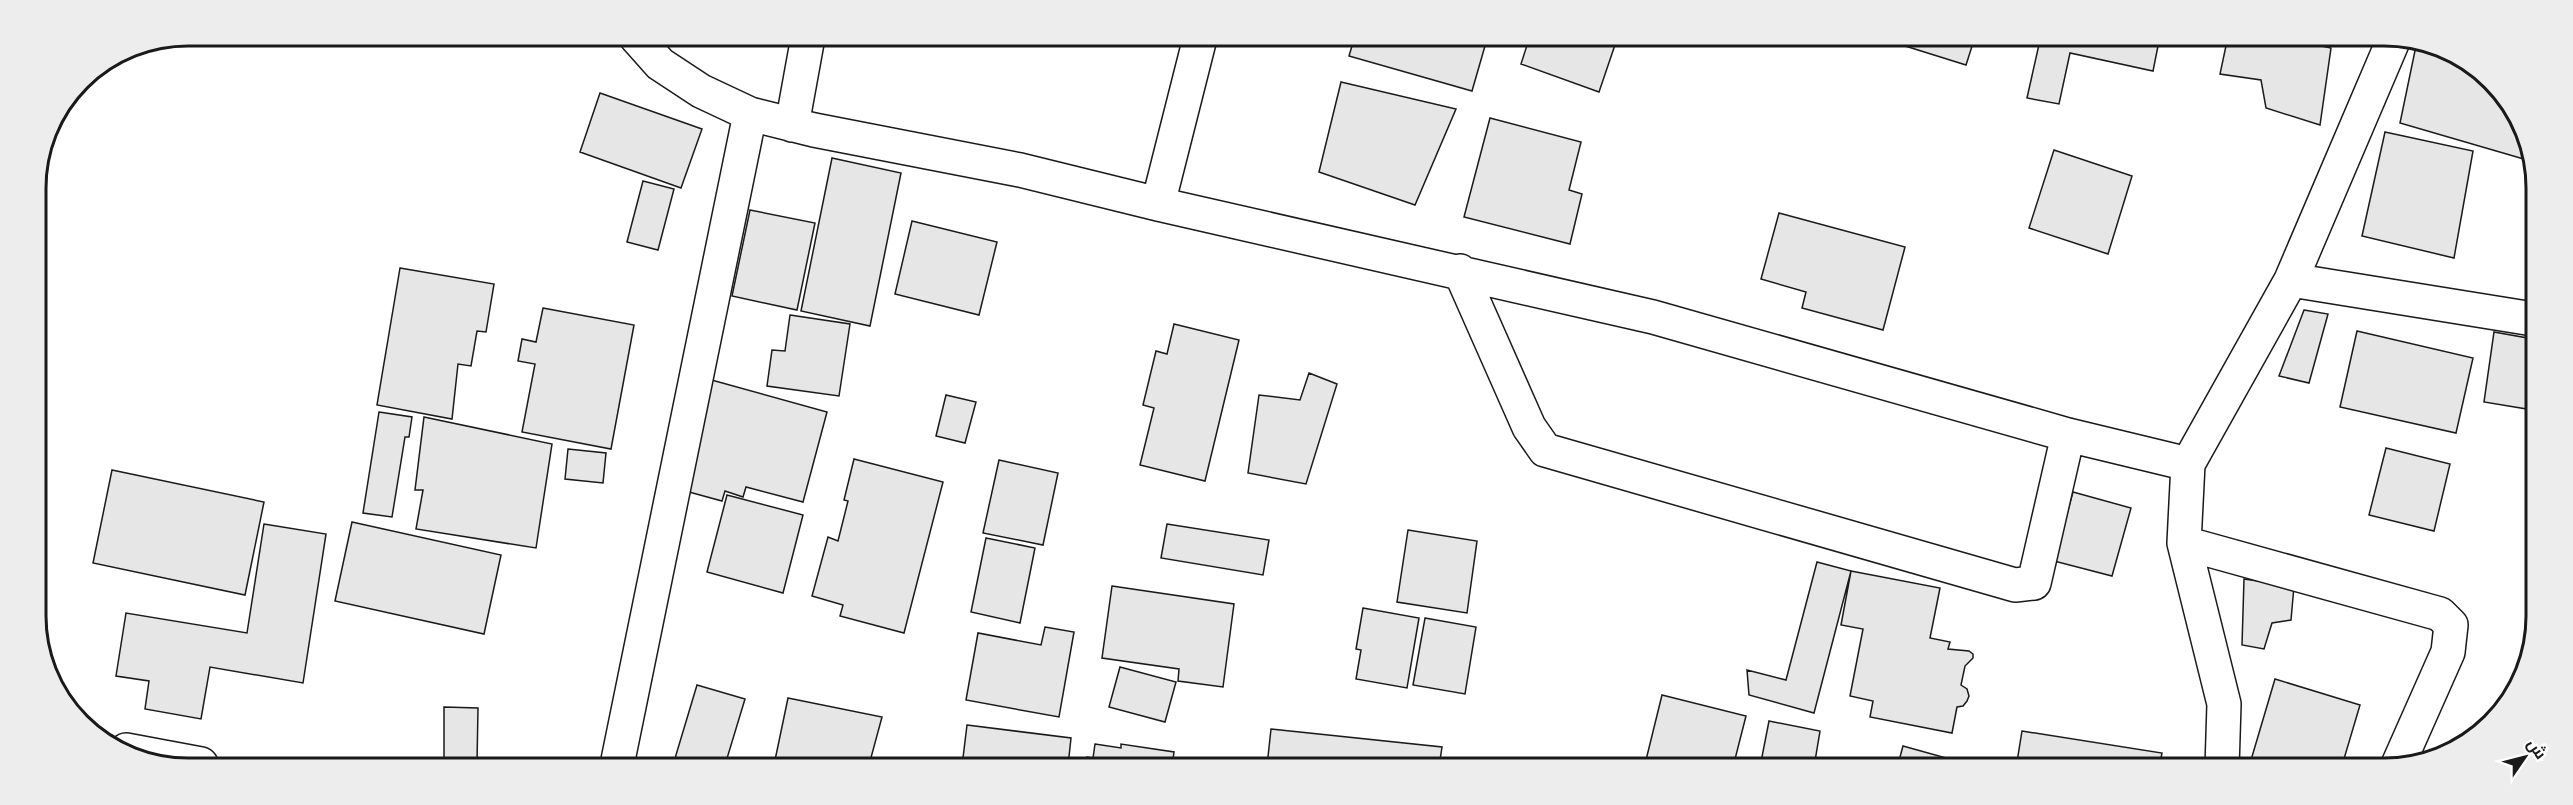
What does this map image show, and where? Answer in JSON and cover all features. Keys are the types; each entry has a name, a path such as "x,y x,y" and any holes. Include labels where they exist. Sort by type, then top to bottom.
{"street":[{"path":"645,47 660,64 702,91 750,114 792,125 1020,170 1158,204 1460,271 1653,317 2068,435 2188,464"},
{"path":"792,125 806,47"},
{"path":"1158,204 1198,47"},
{"path":"2222,758 2224,704 2184,543 2188,464 2291,280 2391,47"},
{"path":"618,758 750,114"},
{"path":"1460,271 1529,427 1545,450 2016,585 2034,582 2068,435"},
{"path":"2291,280 2526,318"},
{"path":"2184,543 2439,614 2445,618 2451,625 2448,652 2401,757"}],"building":[{"path":"1352,46 1485,46 1472,91 1349,56"},
{"path":"1527,46 1615,46 1599,92 1521,64"},
{"path":"1906,46 1972,46 1966,65"},
{"path":"2039,46 2158,46 2153,71 2070,53 2059,104 2027,98"},
{"path":"2226,46 2331,48 2320,125 2266,108 2261,80 2220,74"},
{"path":"2415,50 2421,51 2455,66 2485,88 2503,110 2512,126 2523,159 2400,123"},
{"path":"1341,82 1456,109 1415,205 1319,172"},
{"path":"600,93 702,129 681,188 580,152"},
{"path":"1490,118 1581,142 1569,190 1582,194 1570,244 1464,217"},
{"path":"2385,132 2473,151 2454,258 2362,236"},
{"path":"2054,150 2132,176 2108,254 2029,228"},
{"path":"832,158 901,173 870,326 801,311"},
{"path":"643,181 674,189 658,250 627,242"},
{"path":"750,210 815,223 797,310 732,296"},
{"path":"1779,213 1905,247 1883,330 1802,308 1806,292 1761,279"},
{"path":"912,221 997,242 979,315 895,294"},
{"path":"400,268 494,284 486,332 477,331 471,366 458,364 452,419 377,405"},
{"path":"543,308 634,325 611,449 522,432 535,364 518,361 522,339 536,342"},
{"path":"2304,310 2328,314 2309,383 2279,376"},
{"path":"790,315 850,324 839,396 767,386 772,350 785,351"},
{"path":"1174,324 1239,340 1205,481 1140,465 1154,408 1143,405 1156,351 1167,354"},
{"path":"2357,331 2473,358 2456,433 2340,407"},
{"path":"2494,332 2526,338 2526,409 2484,402"},
{"path":"1309,373 1337,384 1306,484 1248,473 1259,395 1300,400"},
{"path":"708,379 827,412 803,502 746,487 743,497 725,491 722,501 678,489"},
{"path":"946,395 976,402 965,443 936,436"},
{"path":"379,412 412,417 409,437 405,437 392,517 363,513"},
{"path":"424,417 552,444 536,548 416,529 423,490 415,490"},
{"path":"2386,448 2450,464 2434,531 2369,515"},
{"path":"568,449 606,453 603,483 565,479"},
{"path":"854,459 943,482 904,633 840,616 843,605 812,596 828,537 838,541 848,501 844,500"},
{"path":"999,460 1058,473 1043,545 983,533"},
{"path":"112,470 264,502 245,595 93,563"},
{"path":"2073,492 2131,508 2112,576 2054,561"},
{"path":"727,495 803,515 783,593 707,572"},
{"path":"352,522 501,555 484,634 335,601"},
{"path":"264,524 326,534 303,683 210,667 201,719 145,709 149,681 116,676 126,613 247,633"},
{"path":"1167,524 1269,540 1263,575 1161,558"},
{"path":"1408,530 1477,541 1467,613 1397,602"},
{"path":"986,538 1035,548 1020,623 971,612"},
{"path":"1817,562 1851,571 1814,713 1749,695 1747,670 1786,680"},
{"path":"1851,571 1940,588 1930,638 1950,642 1948,649 1969,651 1973,654 1973,658 1965,666 1961,685 1967,689 1969,696 1963,706 1957,707 1952,733 1870,717 1873,701 1850,696 1863,629 1841,625"},
{"path":"2244,579 2294,586 2291,620 2272,623 2264,649 2242,645"},
{"path":"1112,586 1234,604 1223,687 1178,681 1179,669 1102,658"},
{"path":"1363,608 1419,618 1407,688 1356,679 1361,650 1356,649"},
{"path":"1425,618 1476,627 1465,694 1413,685"},
{"path":"1045,627 1074,632 1059,717 966,700 978,633 1041,645"},
{"path":"1120,667 1176,682 1165,722 1109,707"},
{"path":"2275,679 2360,705 2344,758 2252,758"},
{"path":"697,685 745,699 727,758 675,758"},
{"path":"1662,695 1746,716 1735,758 1646,758"},
{"path":"788,698 882,717 871,758 775,758"},
{"path":"444,707 478,708 477,758 444,758"},
{"path":"1769,721 1820,731 1816,758 1762,758"},
{"path":"967,725 1071,738 1069,758 963,758"},
{"path":"1271,729 1442,747 1440,758 1268,758"},
{"path":"2022,731 2162,753 2161,758 2018,758"},
{"path":"1095,744 1121,748 1121,744 1174,752 1173,758 1093,758"},
{"path":"1903,746 1946,758 1900,758"}]}
